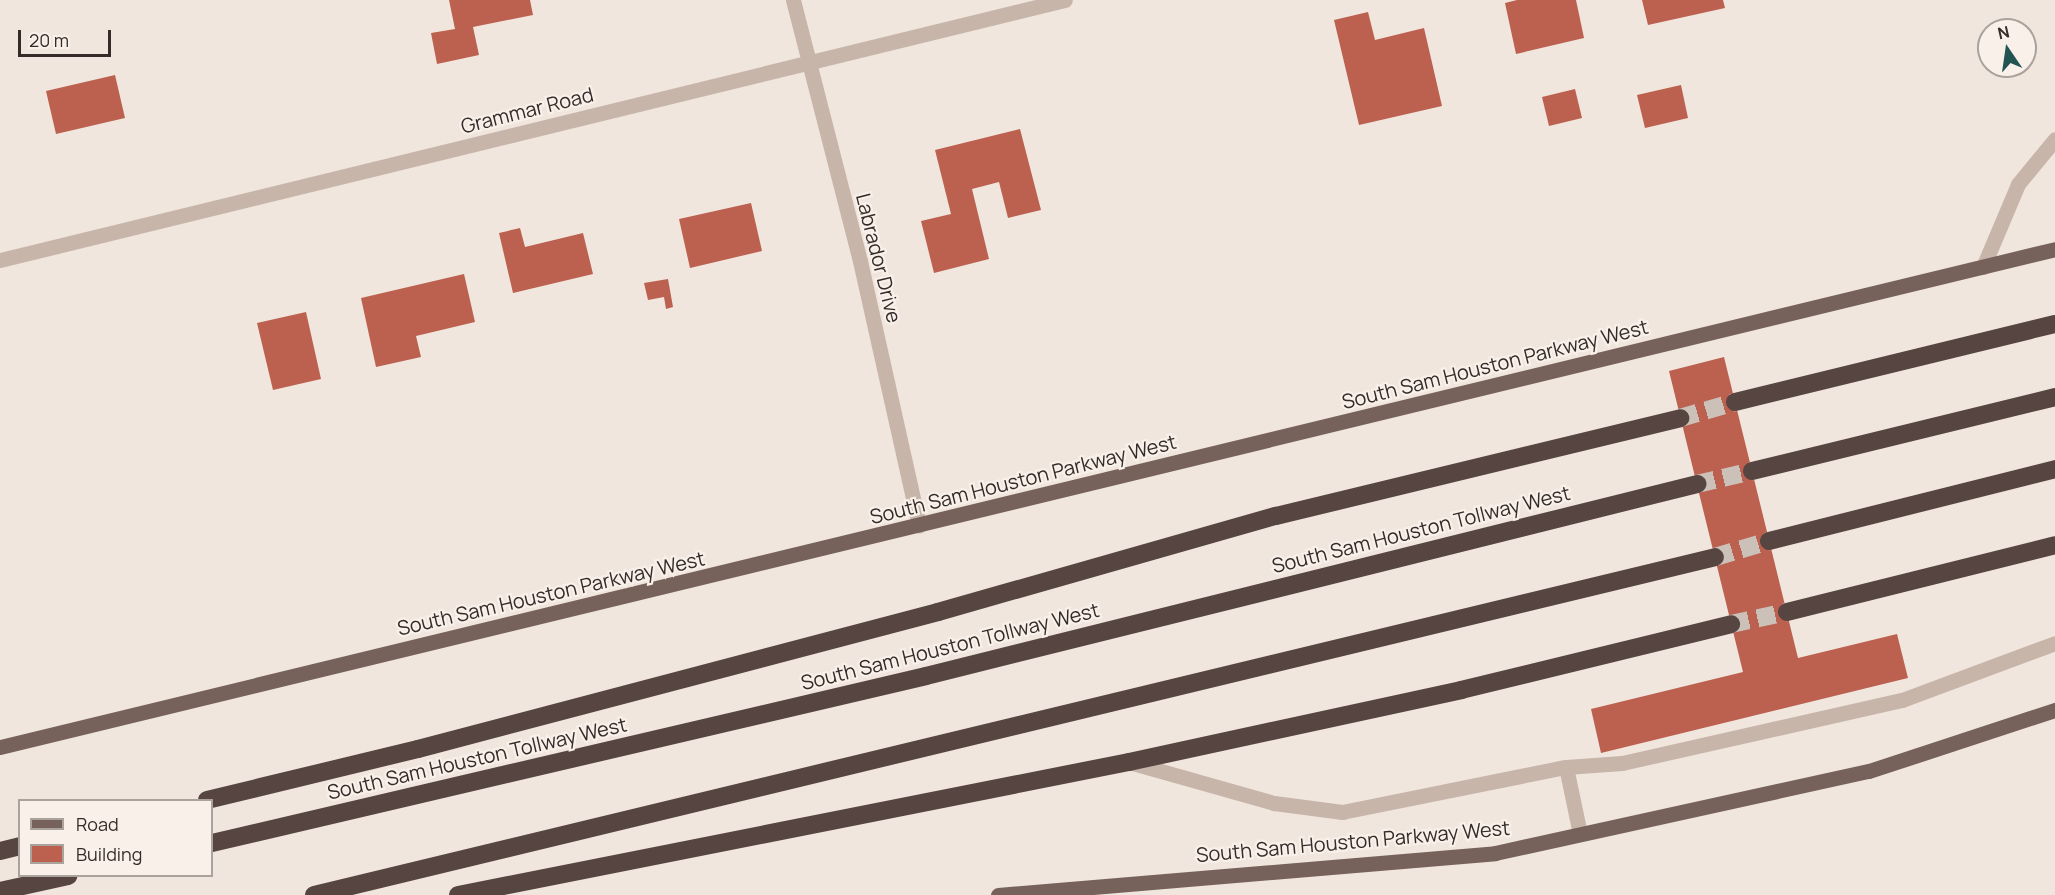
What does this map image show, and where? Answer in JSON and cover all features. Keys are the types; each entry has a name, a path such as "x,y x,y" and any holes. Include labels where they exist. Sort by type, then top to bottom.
{"highway":[{"path":"1735,402 2055,324"},
{"path":"1752,471 2055,397"},
{"path":"213,800 418,749 938,612 1275,516 1680,418"},
{"path":"1769,541 2055,469"},
{"name":"South Sam Houston Tollway West","path":"213,843 927,676 1696,484"},
{"path":"1786,612 2055,545"},
{"path":"314,895 1715,557"},
{"path":"458,895 1129,762 1461,690 1731,624"},
{"path":"0,851 18,846"},
{"path":"0,891 63,877"}],"main road":[{"name":"South Sam Houston Parkway West","path":"0,747 2055,249"},
{"name":"South Sam Houston Parkway West","path":"998,895 1496,853 1869,771 2055,710"}],"street":[{"name":"Labrador Drive","path":"793,0 860,261 919,526"},
{"name":"Grammar Road","path":"0,260 1065,0"},
{"path":"1983,267 2018,184 2052,145"},
{"path":"1129,762 1275,804 1341,812 1566,767 1622,763 1902,700 2055,643"},
{"path":"1566,767 1580,834"}],"building":[{"path":"449,0 530,0 533,15 473,27 479,55 437,64 431,33 455,29"},
{"path":"1517,0 1576,0 1584,38 1516,54 1505,3"},
{"path":"1642,0 1723,0 1725,8 1648,25"},
{"path":"1368,12 1375,40 1424,28 1442,106 1359,125 1334,20"},
{"path":"115,75 125,118 56,134 46,91"},
{"path":"1681,85 1688,118 1645,128 1637,95"},
{"path":"1575,89 1582,118 1549,126 1542,97"},
{"path":"1020,129 1041,210 1008,218 999,182 972,189 989,259 934,273 921,221 951,214 935,150"},
{"path":"751,203 762,251 690,268 679,219"},
{"path":"520,228 525,247 583,233 593,274 513,293 499,233"},
{"path":"464,274 475,322 416,336 421,357 376,367 361,298"},
{"path":"668,279 673,307 666,309 664,297 648,300 644,283"},
{"path":"306,312 321,379 273,390 257,323"},
{"path":"1724,357 1798,658 1897,634 1908,678 1601,753 1591,709 1743,672 1669,371"}],"tunnel":[{"path":"1680,418 1735,402"},
{"path":"1697,484 1752,471"},
{"path":"1715,557 1769,541"},
{"path":"1731,624 1787,612"}]}
